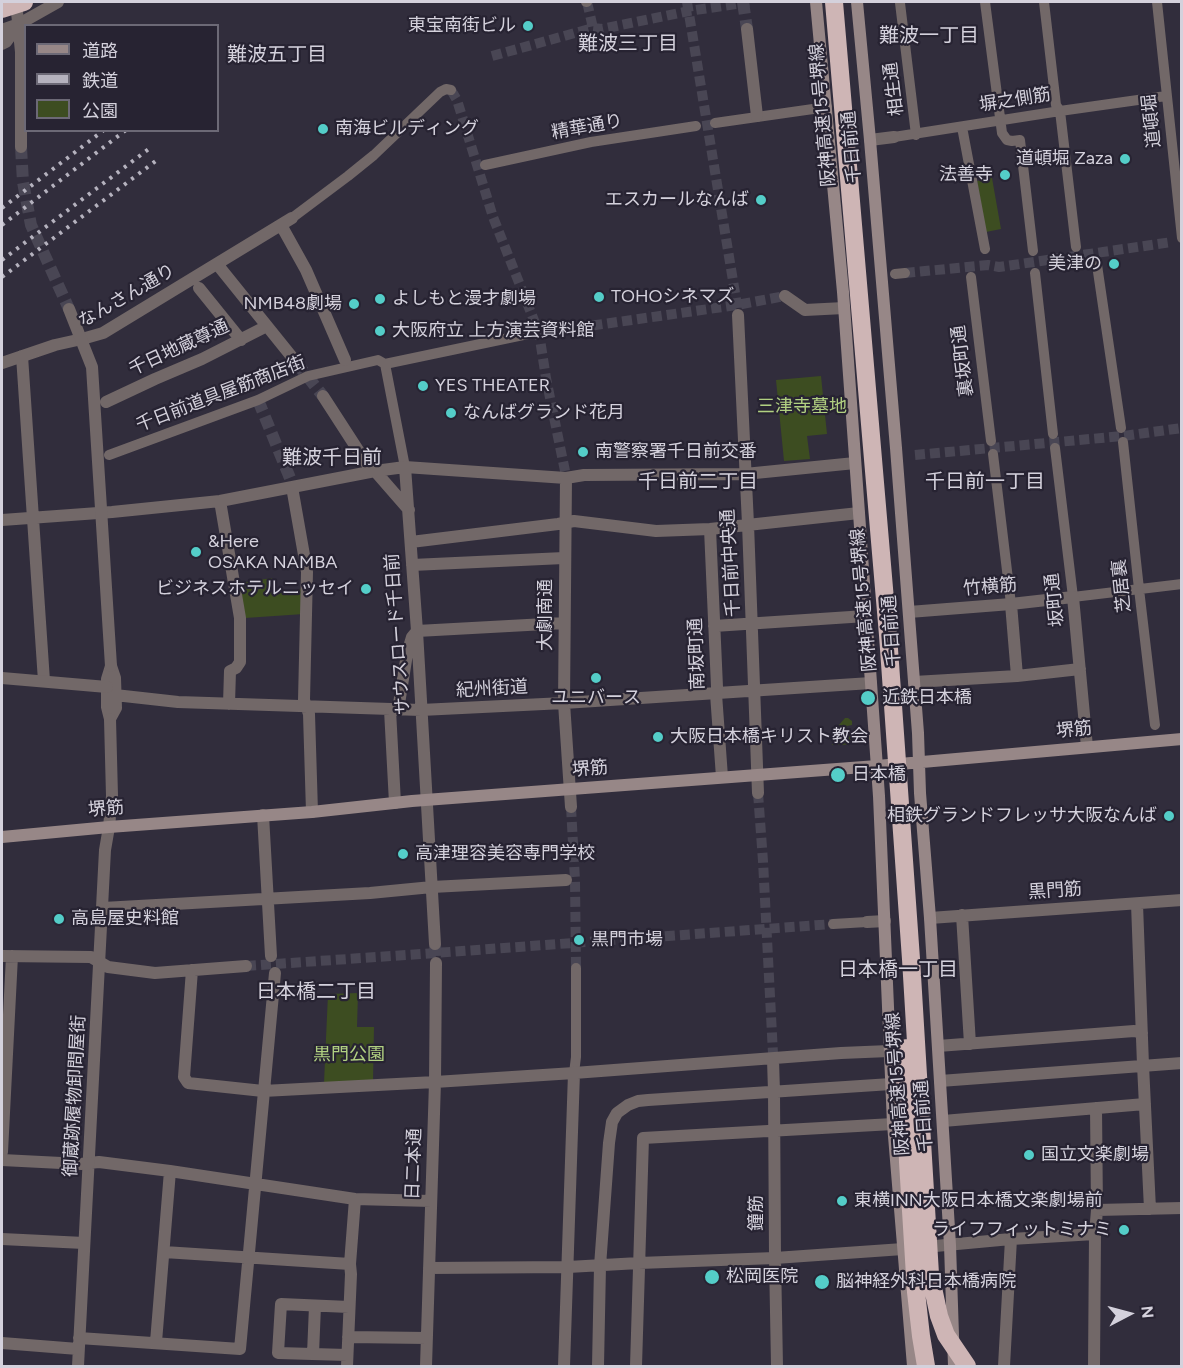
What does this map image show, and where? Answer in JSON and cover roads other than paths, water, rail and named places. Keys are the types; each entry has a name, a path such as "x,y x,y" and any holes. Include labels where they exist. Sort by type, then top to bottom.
{"highway":[{"path":"2,9 24,2"},
{"name":"阪神高速15号堺線","path":"834,2 888,635 930,1274 939,1316 946,1335 967,1366"},
{"path":"840,2 840,67"},
{"path":"911,959 905,1074 908,1162 916,1292 926,1366"}],"main road":[{"name":"千日前通","path":"816,2 860,513 877,766 893,1124 913,1366"},
{"name":"千日前通","path":"857,2 914,682 943,1121 954,1366"},
{"name":"堺筋","path":"2,837 1182,739"}],"street":[{"path":"16,2 21,51 21,147"},
{"path":"2,30 19,24 58,2"},
{"path":"985,2 1002,133 1009,141 1020,140 1033,251"},
{"path":"1044,2 1076,247"},
{"name":"道頓堀","path":"1157,2 1178,240"},
{"name":"相生通","path":"900,3 916,135"},
{"path":"2,44 19,24"},
{"path":"747,29 757,116"},
{"name":"なんさん通り","path":"109,827 112,796 111,719 107,707 111,691 107,679 111,666 93,367 82,339 103,333 292,218 374,155 440,92 446,89 451,90"},
{"name":"塀之側筋","path":"870,140 916,135 1000,120 1166,96"},
{"path":"715,123 826,108"},
{"name":"精華通り","path":"485,165 591,142 696,126"},
{"path":"962,127 985,249"},
{"path":"281,225 306,270 345,360"},
{"path":"217,264 296,362"},
{"path":"1096,265 1121,428"},
{"path":"1035,273 1053,434"},
{"name":"裏坂町通","path":"971,278 991,441"},
{"path":"199,288 241,340"},
{"path":"785,296 805,310 844,308"},
{"path":"2,363 55,345 82,339 69,309"},
{"name":"千日前中央通","path":"738,315 758,793"},
{"name":"千日地蔵尊通","path":"106,402 202,359 267,326"},
{"name":"千日前道具屋筋商店街","path":"111,455 258,400 308,376 528,334"},
{"path":"22,356 44,681"},
{"path":"381,362 405,467"},
{"path":"323,396 367,464 409,510"},
{"name":"芝居裏","path":"1123,442 1155,725"},
{"name":"坂町通","path":"1055,448 1073,597 1087,747"},
{"path":"993,454 1017,676"},
{"path":"2,519 219,501 405,467 584,475 745,474 855,463"},
{"name":"サウスロード千日前","path":"405,467 426,800"},
{"name":"大劇南通","path":"565,474 564,703 571,807"},
{"path":"292,487 307,572 304,700 309,714 312,812"},
{"path":"219,501 240,618 240,662 230,671 229,704"},
{"path":"411,542 574,520 656,531 710,529 860,513"},
{"name":"南坂町通","path":"710,529 716,694 722,777"},
{"path":"412,566 564,558"},
{"name":"竹横筋","path":"909,612 1011,604 1182,585"},
{"path":"714,626 866,616"},
{"path":"395,803 394,710 412,637 417,632 564,623"},
{"path":"914,682 1017,676 1080,669"},
{"name":"紀州街道","path":"2,678 44,681 178,702 394,710 564,703 871,682"},
{"path":"426,800 435,944"},
{"path":"263,815 271,956"},
{"name":"御蔵跡履物卸問屋街","path":"78,1366 105,850 109,827"},
{"path":"102,908 268,900 432,887 566,880"},
{"name":"黒門筋","path":"930,918 1182,900"},
{"path":"1137,904 1150,1209"},
{"path":"962,915 970,1044"},
{"path":"833,924 885,921"},
{"path":"2,1152 7,956 91,957 108,967 154,973 246,966"},
{"name":"日二本通","path":"426,1366 435,1082 436,963"},
{"path":"564,1366 576,1057 576,968"},
{"path":"192,970 184,1077 188,1083 263,1091 574,1073 773,1056 889,1051"},
{"path":"2,1343 156,1342 240,1349 275,974"},
{"path":"938,1046 1134,1031 1142,1034"},
{"name":"鐘筋","path":"773,1056 777,1366"},
{"path":"940,1081 1182,1063"},
{"path":"598,1366 600,1266 609,1143 612,1122 617,1113 627,1105 638,1101 891,1084"},
{"path":"943,1121 1145,1104"},
{"path":"1094,1366 1096,1108"},
{"path":"636,1366 643,1138 893,1124"},
{"path":"2,1160 81,1164 99,1162 355,1198 431,1201"},
{"path":"156,1342 170,1171"},
{"path":"349,1307 281,1304 278,1353 313,1354 347,1361 355,1198"},
{"path":"1097,1210 1182,1208"},
{"path":"429,1268 568,1268 775,1258 1095,1234"},
{"path":"2,1239 84,1244"},
{"path":"1004,1366 1011,1239"},
{"path":"164,1251 350,1264"},
{"path":"313,1354 315,1306"},
{"path":"348,1336 427,1338"}],"tunnel":[{"path":"587,2 593,28"},
{"path":"687,2 738,315"},
{"path":"743,2 747,29"},
{"path":"492,56 593,28 602,29 689,11 749,2"},
{"path":"451,90 457,100 493,217 539,333 565,471"},
{"path":"21,147 23,182 31,225 69,309"},
{"path":"905,273 988,265 999,267 1172,242"},
{"path":"533,334 785,296"},
{"path":"296,362 323,396"},
{"path":"258,400 292,487"},
{"path":"915,455 1123,436 1182,428"},
{"path":"758,793 773,1054"},
{"path":"571,807 576,968"},
{"path":"246,966 833,924"},
{"path":"435,944 436,963"}],"railway":[{"path":"2,208 101,132"},
{"path":"2,225 123,132"},
{"path":"2,260 150,148"},
{"path":"2,277 157,160"}],"place":[{"name":"東宝南街ビル","path":"528,26"},
{"name":"南海ビルディング","path":"323,129"},
{"name":"道頓堀 Zaza","path":"1125,159"},
{"name":"法善寺","path":"1005,175"},
{"name":"エスカールなんば","path":"761,200"},
{"name":"美津の","path":"1114,264"},
{"name":"TOHOシネマズ","path":"599,297"},
{"name":"よしもと漫才劇場","path":"380,299"},
{"name":"NMB48劇場","path":"354,304"},
{"name":"大阪府立 上方演芸資料館","path":"380,331"},
{"name":"YES THEATER","path":"423,386"},
{"name":"なんばグランド花月","path":"451,413"},
{"name":"南警察署千日前交番","path":"583,452"},
{"name":"&Here OSAKA NAMBA","path":"196,552"},
{"name":"ビジネスホテルニッセイ","path":"366,589"},
{"name":"ユニバース","path":"596,678"},
{"name":"近鉄日本橋","path":"868,698"},
{"name":"大阪日本橋キリスト教会","path":"658,737"},
{"name":"日本橋","path":"838,775"},
{"name":"相鉄グランドフレッサ大阪なんば","path":"1169,816"},
{"name":"高津理容美容専門学校","path":"403,854"},
{"name":"高島屋史料館","path":"59,919"},
{"name":"黒門市場","path":"579,940"},
{"name":"国立文楽劇場","path":"1029,1155"},
{"name":"東横INN大阪日本橋文楽劇場前","path":"842,1201"},
{"name":"ライフフィットミナミ","path":"1124,1230"},
{"name":"松岡医院","path":"712,1277"},
{"name":"脳神経外科日本橋病院","path":"822,1282"}],"district":[{"name":"難波一丁目","path":"929,36"},
{"name":"難波三丁目","path":"628,44"},
{"name":"難波五丁目","path":"277,55"},
{"name":"難波千日前","path":"332,458"},
{"name":"千日前二丁目","path":"698,482"},
{"name":"千日前一丁目","path":"985,482"},
{"name":"日本橋一丁目","path":"898,970"},
{"name":"日本橋二丁目","path":"316,992"}],"park label":[{"name":"三津寺墓地","path":"802,407"},
{"name":"黒門公園","path":"349,1055"}]}
